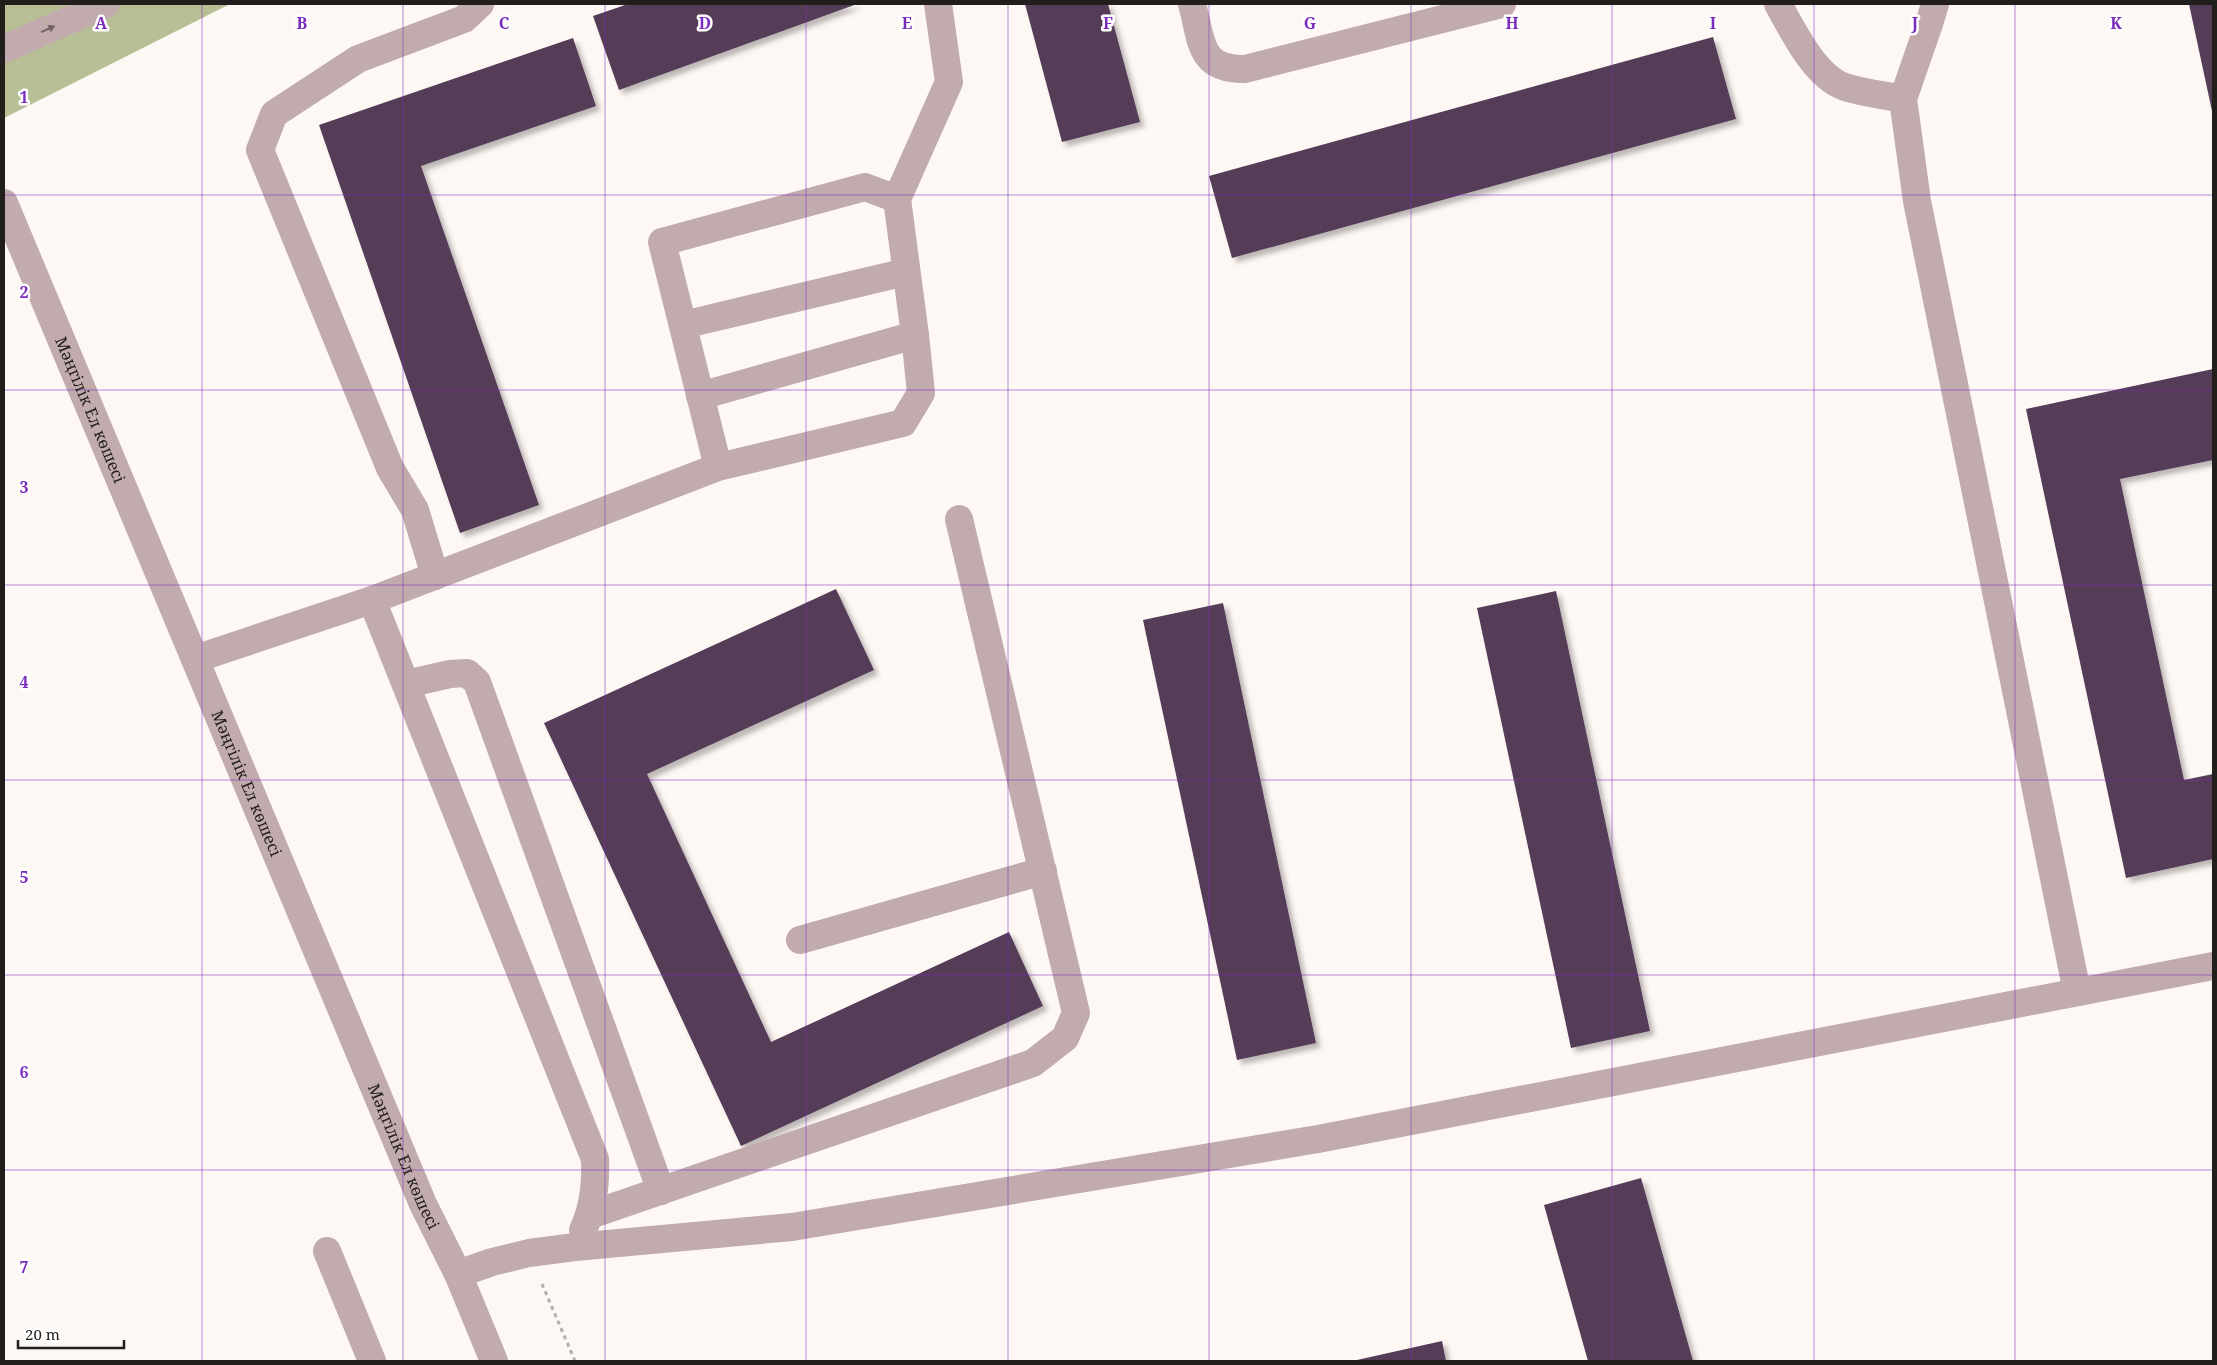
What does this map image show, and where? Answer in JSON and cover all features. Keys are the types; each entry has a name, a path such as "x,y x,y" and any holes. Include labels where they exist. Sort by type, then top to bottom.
{"street":[{"path":"4,49 106,4"},
{"path":"435,576 415,510 390,468 260,150 274,114 358,59 464,19 480,4"},
{"path":"195,659 372,600 718,467 904,423 921,393 897,199 949,82 938,4"},
{"path":"1192,4 1206,57 1218,66 1229,69 1244,69 1502,4"},
{"path":"1778,4 1796,37 1822,72 1844,87 1903,98"},
{"path":"1934,4 1929,24 1903,98 1916,201 2077,992"},
{"path":"718,467 662,242 865,187 897,199"},
{"name":"Мәңгілік Ел көшесі","path":"4,202 419,1195 458,1274 494,1361"},
{"path":"683,325 906,272"},
{"path":"700,396 915,335"},
{"path":"590,1215 1033,1062 1065,1038 1076,1013 959,519"},
{"path":"372,600 595,1159 596,1182 590,1215 575,1247"},
{"path":"406,684 450,674 467,673 476,682 661,1191"},
{"path":"800,940 1043,871"},
{"path":"458,1274 492,1262 529,1253 792,1226 1318,1139 2213,966"},
{"path":"327,1251 372,1361"}],"path":[{"path":"529,1253 576,1361"}],"green space":[{"path":"4,4 230,4 4,118"}],"building":[{"path":"628,4 857,4 619,90 593,16"},
{"path":"1025,4 1108,4 1140,122 1062,142"},
{"path":"2189,4 2213,4 2213,111 2212,111"},
{"path":"1713,37 1736,119 1232,258 1209,176"},
{"path":"573,38 596,106 421,166 539,505 460,533 319,125"},
{"path":"2213,369 2213,460 2120,479 2184,780 2213,774 2213,859 2126,878 2026,409"},
{"path":"836,589 874,670 647,774 771,1042 1009,932 1043,1006 741,1146 544,723"},
{"path":"1556,591 1650,1031 1571,1048 1477,608"},
{"path":"1223,603 1316,1043 1237,1060 1143,620"},
{"path":"1641,1178 1693,1361 1588,1361 1544,1205"},
{"path":"1442,1341 1446,1361 1357,1361 1357,1360"}]}
